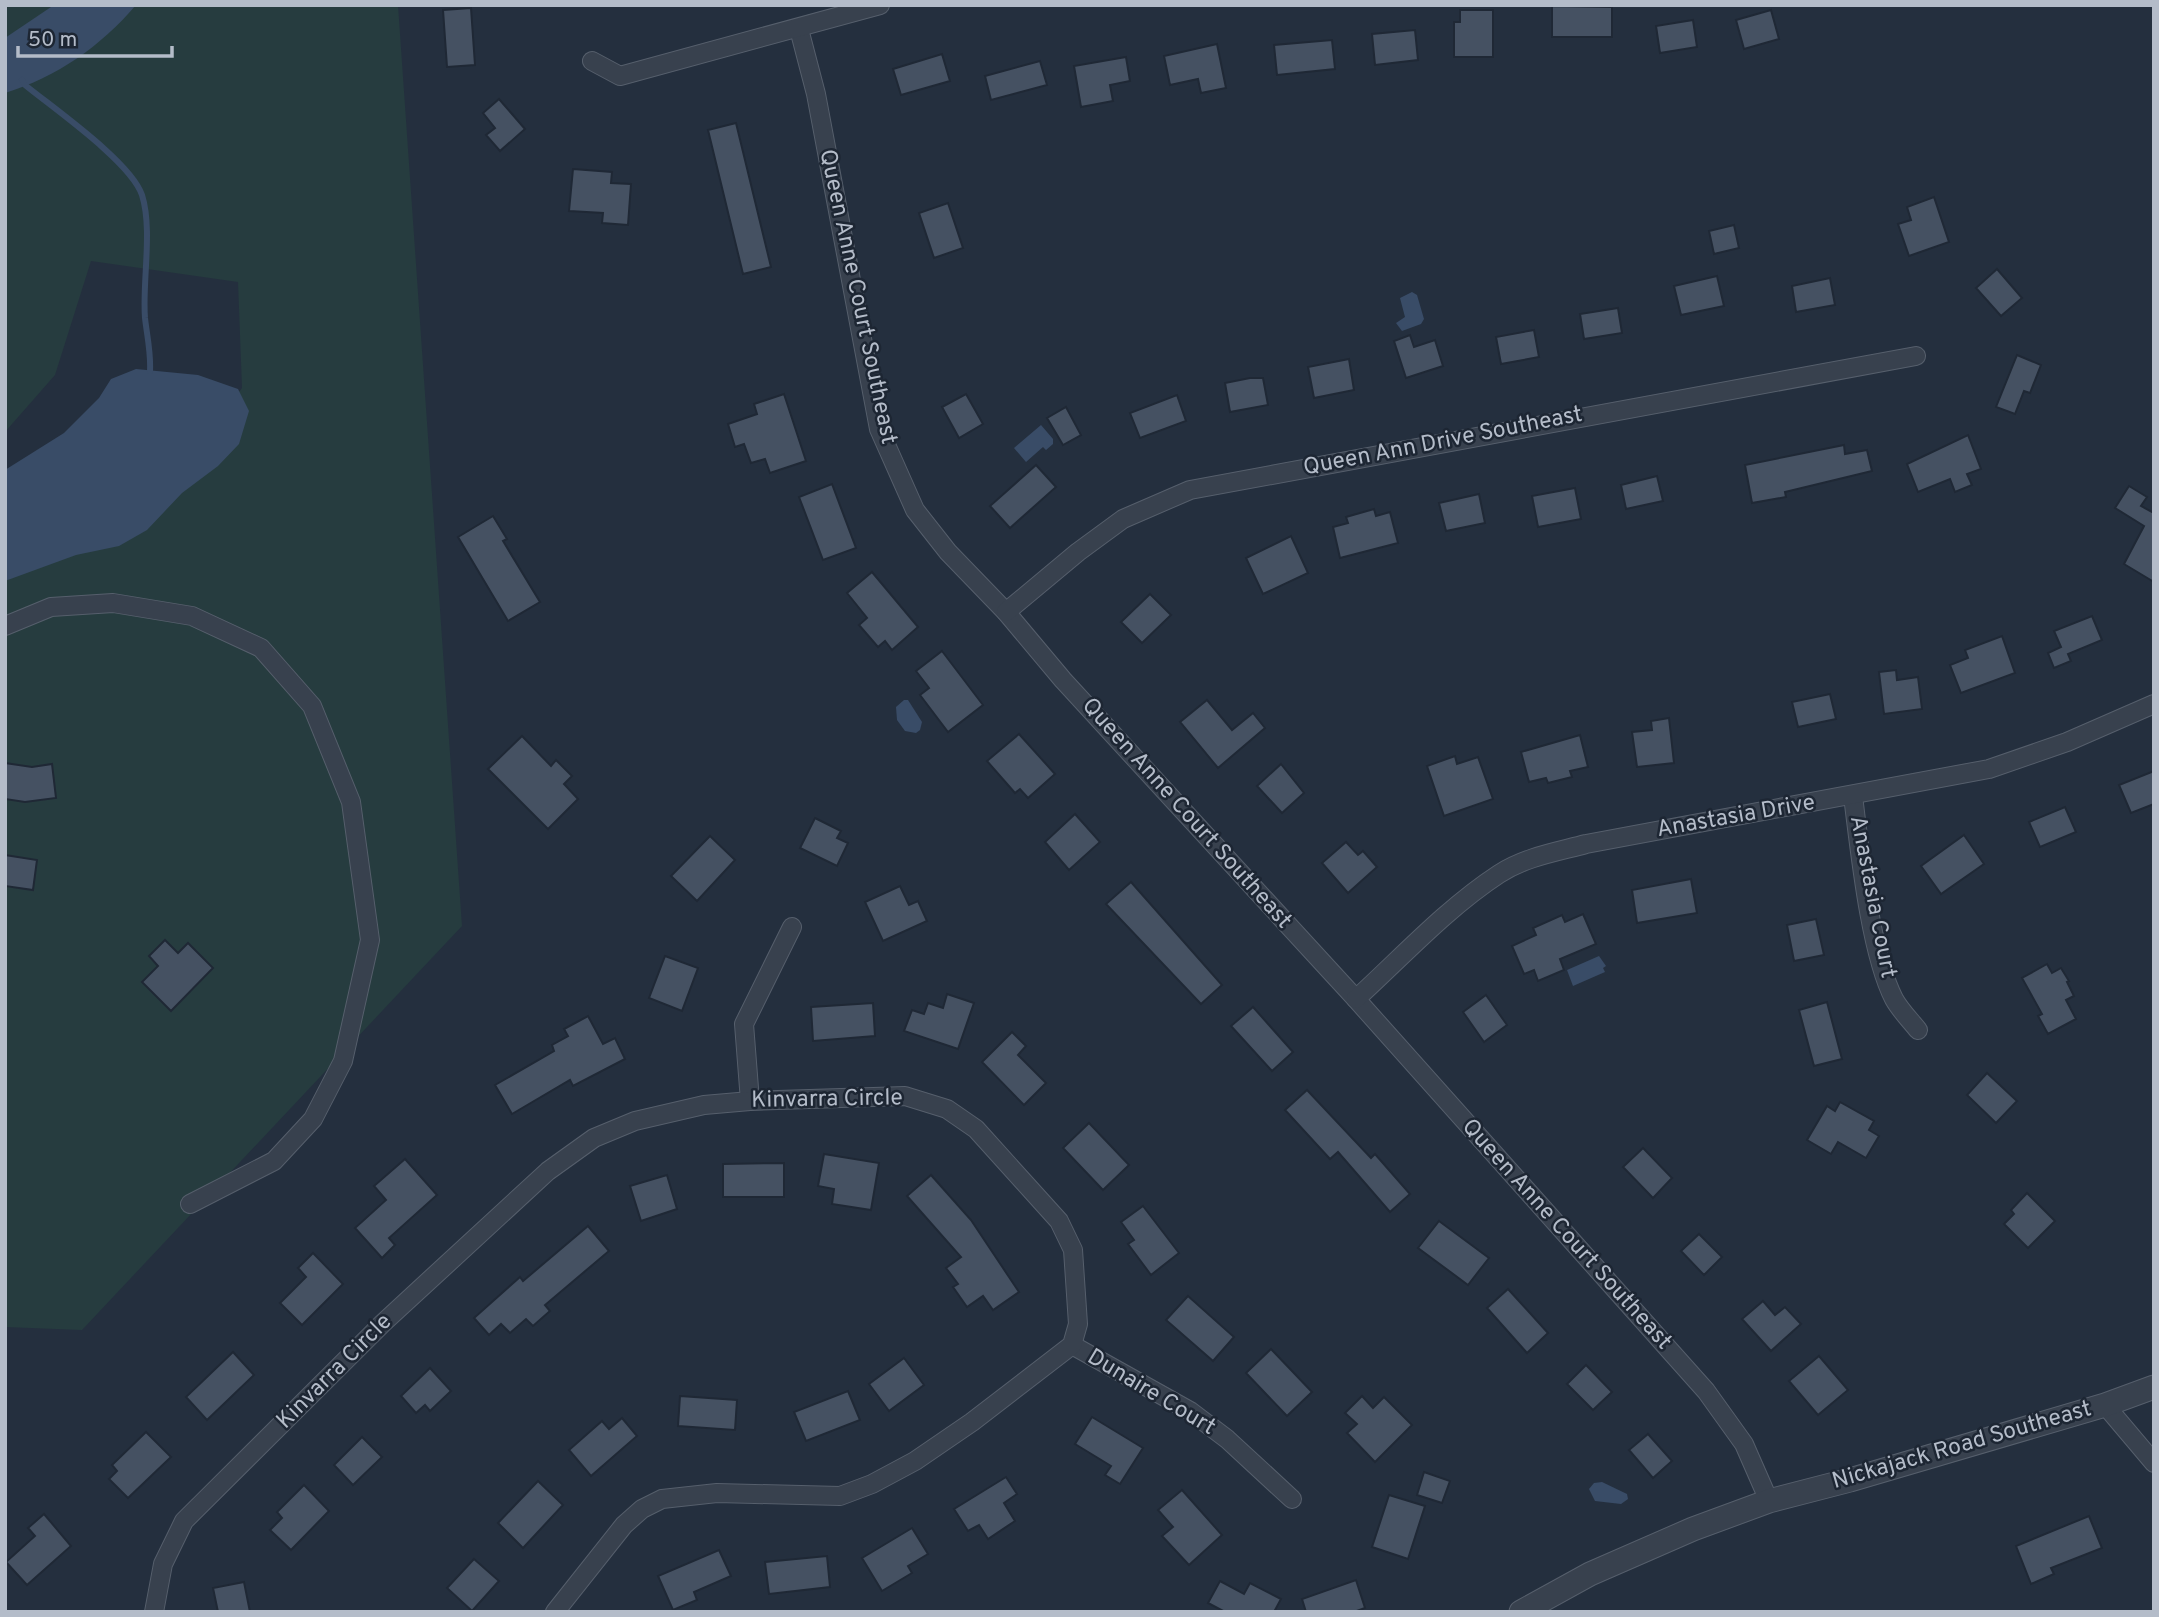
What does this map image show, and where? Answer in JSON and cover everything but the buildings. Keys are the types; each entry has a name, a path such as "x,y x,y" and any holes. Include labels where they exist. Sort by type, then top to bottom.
{"street":[{"path":"592,61 620,76 880,5"},
{"name":"Queen Anne Court Southeast","path":"799,29 816,94 879,429 893,467 915,510 948,552 1006,612 1063,680 1356,999 1706,1391 1744,1444 1769,1501"},
{"name":"Queen Ann Drive Southeast","path":"1006,612 1123,519 1190,490 1916,356"},
{"path":"5,626 51,607 113,603 192,616 261,648 312,706 351,802 365,887 370,940 343,1061 313,1119 274,1161 190,1205"},
{"name":"Anastasia Drive","path":"1356,999 1500,873 1535,857 1597,842 1989,769 2067,742 2154,704"},
{"name":"Anastasia Court","path":"1853,796 1861,855 1886,980 1895,1002 1918,1030"},
{"path":"750,1101 744,1024 792,927"},
{"name":"Kinvarra Circle","path":"154,1612 163,1564 184,1521 383,1323 548,1171 594,1138 635,1121 704,1105 750,1101 905,1096 947,1110 976,1129 1059,1221 1073,1250 1078,1324 1072,1345"},
{"path":"555,1612 624,1525 642,1508 662,1499 717,1493 840,1496 872,1484 915,1461 1072,1345"},
{"name":"Dunaire Court","path":"1072,1345 1190,1411 1227,1439 1292,1499"},
{"name":"Nickajack Road Southeast","path":"1521,1612 1590,1574 1693,1529 1769,1501 2105,1405 2154,1387"},
{"path":"2105,1405 2154,1463"}],"green space":[{"path":"5,5 398,5 462,926 82,1330 5,1327 5,578 141,515 242,388 238,282 91,261 55,375 5,432"}],"water":[{"path":"54,5 136,5 108,34 77,58 42,78 5,93 5,38"},
{"path":"1412,292 1417,295 1424,319 1421,324 1402,331 1396,323 1405,317 1400,298"},
{"path":"136,369 198,375 238,389 249,411 239,444 218,466 182,493 147,530 119,546 76,555 5,581 5,470 64,433 99,398 111,379"},
{"path":"1041,425 1053,439 1053,444 1046,450 1043,447 1026,462 1014,448"},
{"path":"908,700 922,722 916,733 905,731 897,720 896,707"},
{"path":"1599,956 1606,966 1603,968 1605,972 1573,986 1567,970"},
{"path":"1602,1482 1627,1494 1628,1499 1621,1504 1595,1501 1589,1489 1594,1483"}],"waterway":[{"path":"22,80 108,152 135,182 142,195 147,224 144,304 150,371"}]}
